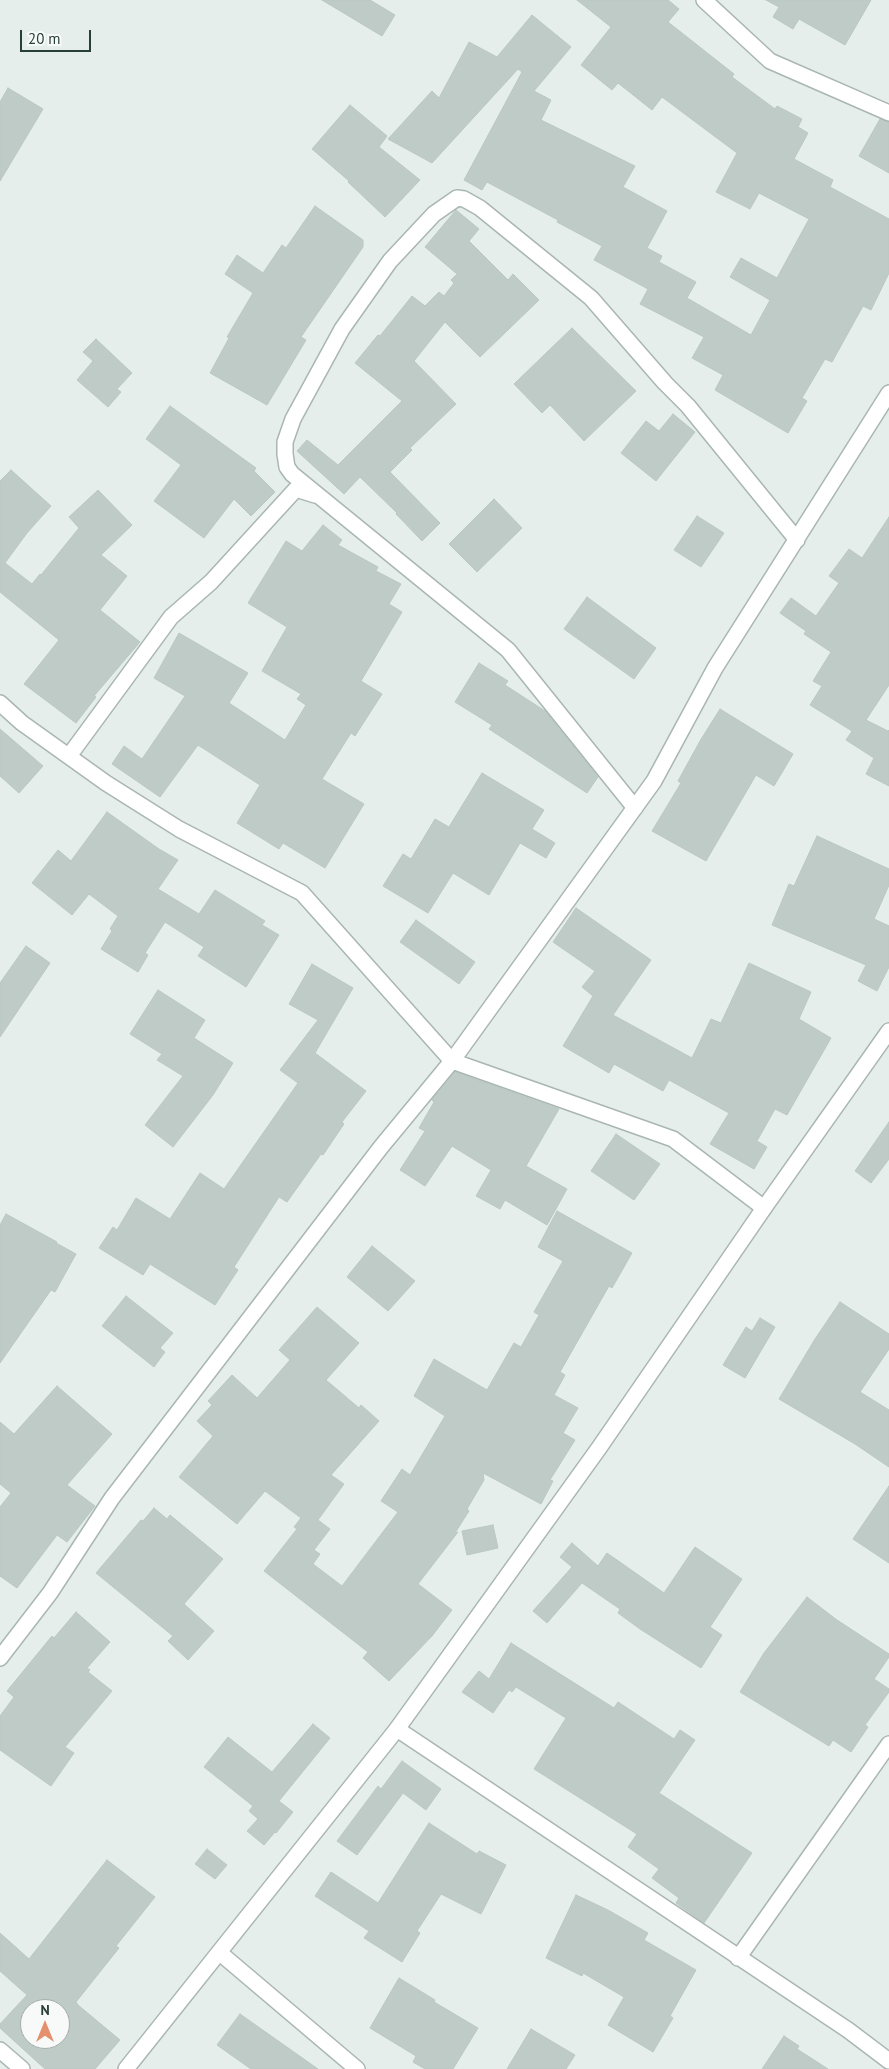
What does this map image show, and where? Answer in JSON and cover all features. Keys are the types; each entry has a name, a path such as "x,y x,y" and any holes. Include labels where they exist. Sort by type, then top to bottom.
{"street":[{"path":"704,0 770,61 889,113"},
{"path":"635,808 508,650 292,474 285,454 285,442 293,419 342,329 390,261 434,214 457,198 473,203 591,298 665,383 688,406 797,540"},
{"path":"0,1658 50,1593 112,1498 382,1147 452,1061 654,781 715,668 889,394"},
{"path":"68,756 171,617 211,582 296,489 323,498"},
{"path":"0,703 22,722 106,783 179,829 302,893 452,1061 673,1139 764,1208"},
{"path":"126,2069 397,1729 599,1448 764,1208 889,1031"},
{"path":"397,1729 848,2030 889,2061"},
{"path":"738,1958 889,1744"},
{"path":"220,1953 357,2069"},
{"path":"0,2050 22,2069"}],"building":[{"path":"322,0 370,0 395,15 382,36"},
{"path":"577,0 668,0 679,9 668,22 734,74 732,77 775,109 777,106 802,119 798,127 808,133 794,159 833,180 830,187 889,219 889,273 871,310 863,306 832,362 825,359 802,398 807,401 788,433 715,390 723,375 692,358 704,337 640,304 648,289 594,260 602,246 487,182 482,190 464,180 522,72 518,69 432,163 388,139 432,91 439,98 469,42 497,57 532,15 571,47 534,91 551,100 541,120 635,166 623,187 667,211 647,248 662,256 659,262 696,282 687,298 751,335 770,300 730,277 741,258 777,278 809,219 759,193 750,209 716,192 737,153 662,97 652,110 618,83 612,90 581,65 611,27"},
{"path":"766,0 871,0 845,45 799,19 793,29 773,17 779,7"},
{"path":"8,88 43,109 0,181 0,102"},
{"path":"350,105 387,136 379,147 420,180 385,217 349,181 312,149"},
{"path":"880,119 889,122 889,173 859,156"},
{"path":"315,206 363,240 363,247 301,337 306,340 267,405 210,373 229,338 227,337 253,293 225,274 237,255 263,273 282,245 286,248"},
{"path":"456,210 479,229 469,241 508,280 513,274 539,300 480,357 445,322 414,361 456,404 410,448 412,450 390,472 440,523 422,541 397,513 360,477 344,494 297,451 307,440 338,465 402,401 355,363 378,335 380,336 412,296 425,306 439,292 444,296 454,283 451,280 457,274 425,247"},
{"path":"572,328 636,391 584,441 550,405 542,413 514,384"},
{"path":"96,339 132,373 117,389 121,392 108,407 77,380 93,361 83,352"},
{"path":"170,406 256,468 254,471 275,492 251,516 234,499 204,538 154,501 181,465 146,439"},
{"path":"673,414 695,432 656,481 621,453 646,421 659,431"},
{"path":"11,470 51,506 27,533 5,563 32,584 79,528 69,517 98,490 132,525 101,555 127,576 100,610 140,642 94,696 96,697 76,723 24,684 59,640 0,592 0,481"},
{"path":"494,499 522,528 477,572 449,544"},
{"path":"697,516 724,533 701,567 674,550"},
{"path":"889,517 889,685 866,720 889,730 889,786 866,774 874,758 846,740 852,731 810,705 822,686 813,681 831,652 804,634 806,631 780,613 791,598 816,616 839,583 829,576 849,549 862,558"},
{"path":"323,525 342,540 338,545 378,567 376,571 401,584 389,604 402,612 361,681 382,694 355,736 351,733 322,779 364,804 325,868 283,843 279,849 237,823 260,785 198,745 160,797 112,764 124,746 142,759 185,696 154,678 179,633 248,673 229,703 285,740 306,705 297,699 301,694 262,671 287,627 248,603 286,541 302,551"},
{"path":"587,597 656,648 634,679 564,629"},
{"path":"479,663 508,681 505,685 545,711 598,777 587,793 489,729 492,725 455,702"},
{"path":"720,709 793,754 774,786 756,775 706,861 652,831 681,783 678,781"},
{"path":"0,729 43,766 19,793 0,776"},
{"path":"482,773 544,810 532,829 555,843 546,858 520,843 489,895 453,873 428,913 383,886 403,854 411,859 435,819 449,827"},
{"path":"107,812 159,849 178,860 158,889 199,914 215,890 265,921 262,925 279,935 246,987 198,956 204,947 165,922 145,953 148,955 138,972 101,949 112,931 110,929 118,916 89,894 72,915 32,883 58,850 71,861"},
{"path":"817,836 889,869 889,885 874,919 889,926 889,967 877,991 858,981 866,965 772,925 789,884 794,886"},
{"path":"576,908 651,960 613,1015 692,1058 711,1019 721,1023 749,963 811,992 799,1019 831,1038 787,1115 775,1109 757,1141 767,1147 754,1169 710,1144 729,1113 669,1080 663,1091 614,1064 609,1073 563,1046 593,996 582,987 595,971 553,942"},
{"path":"416,920 475,962 459,984 400,942"},
{"path":"26,946 50,963 0,1037 0,983"},
{"path":"312,964 353,988 315,1053 366,1091 342,1122 344,1124 323,1155 321,1154 287,1202 279,1197 234,1267 238,1270 215,1305 150,1264 143,1275 99,1248 113,1227 117,1230 136,1198 170,1219 200,1173 224,1189 298,1083 280,1070 318,1020 289,1004"},
{"path":"158,990 205,1020 194,1038 233,1063 213,1095 173,1147 145,1125 183,1076 157,1060 162,1054 130,1034"},
{"path":"455,1072 559,1109 526,1166 567,1189 547,1225 505,1200 500,1209 476,1196 491,1170 452,1146 425,1186 400,1170 425,1131 419,1128 434,1102 432,1100"},
{"path":"889,1122 889,1159 871,1183 855,1171"},
{"path":"616,1134 660,1164 634,1200 591,1171"},
{"path":"557,1211 632,1253 612,1288 609,1286 560,1372 565,1375 554,1395 578,1408 563,1433 575,1440 550,1480 553,1481 541,1504 483,1473 484,1480 467,1509 469,1511 455,1533 458,1532 418,1584 452,1610 432,1636 389,1681 363,1658 368,1652 264,1571 297,1529 294,1527 301,1518 265,1491 237,1524 179,1477 213,1436 197,1421 212,1405 208,1401 232,1375 257,1398 290,1360 279,1350 317,1307 359,1343 326,1380 359,1408 361,1405 379,1421 331,1475 344,1484 318,1520 330,1529 314,1550 320,1554 313,1564 342,1586 398,1512 381,1501 402,1469 410,1475 445,1416 414,1396 434,1359 487,1390 514,1343 521,1347 539,1315 534,1312 563,1261 538,1247"},
{"path":"6,1214 76,1254 55,1292 51,1290 0,1363 0,1225"},
{"path":"372,1246 415,1281 388,1311 347,1277"},
{"path":"126,1296 173,1333 160,1348 165,1352 154,1367 102,1326"},
{"path":"840,1302 889,1334 889,1349 860,1392 889,1410 889,1467 855,1444 779,1399"},
{"path":"760,1318 775,1327 745,1378 723,1365 746,1327 752,1331"},
{"path":"57,1386 112,1434 67,1485 95,1506 67,1542 57,1535 17,1588 0,1576 0,1507 11,1493 0,1484 0,1422 14,1434"},
{"path":"889,1486 889,1563 853,1539"},
{"path":"154,1508 167,1519 170,1515 223,1559 184,1604 214,1631 188,1660 168,1641 173,1636 96,1573 141,1520 143,1521"},
{"path":"493,1525 498,1548 467,1555 462,1531"},
{"path":"572,1543 598,1566 607,1553 664,1593 695,1547 742,1579 710,1627 722,1635 701,1668 640,1629 618,1613 620,1609 582,1583 547,1623 533,1611 572,1567 560,1557"},
{"path":"807,1597 837,1620 889,1654 889,1657 874,1679 889,1689 889,1692 865,1725 868,1727 851,1752 833,1740 829,1746 740,1692 764,1653"},
{"path":"76,1612 110,1642 87,1668 90,1670 88,1672 112,1691 65,1747 74,1753 51,1786 0,1750 0,1716 14,1697 7,1691 52,1636 54,1638"},
{"path":"511,1643 614,1708 618,1702 674,1739 680,1730 695,1740 659,1793 752,1853 704,1923 676,1903 679,1898 652,1878 659,1869 628,1847 637,1834 534,1769 566,1718 516,1687 512,1692 509,1690 493,1713 462,1692 479,1671 489,1679"},
{"path":"313,1724 330,1738 279,1801 293,1812 264,1845 247,1831 258,1819 249,1811 253,1806 204,1767 228,1737 272,1772"},
{"path":"402,1761 441,1789 426,1810 403,1793 357,1855 337,1841 378,1786 381,1789"},
{"path":"429,1823 477,1854 479,1851 506,1865 481,1914 441,1894 417,1931 420,1933 402,1962 364,1938 369,1931 315,1896 331,1872 378,1903"},
{"path":"207,1849 227,1865 215,1879 195,1864"},
{"path":"107,1860 155,1897 116,1946 119,1948 76,2002 120,2040 95,2069 45,2069 23,2049 70,2049 70,1999 23,1999 27,1995 0,1971 0,1933 29,1959"},
{"path":"576,1895 608,1910 648,1933 644,1940 696,1970 670,2016 673,2018 653,2052 608,2025 624,1997 583,1973 582,1976 546,1958"},
{"path":"399,1978 435,2000 434,2002 478,2028 453,2069 425,2069 413,2062 416,2056 370,2028"},
{"path":"20,2003 20,2046 0,2028 0,2024"},
{"path":"240,2014 318,2069 251,2069 217,2045"},
{"path":"531,2029 575,2055 566,2069 507,2069"},
{"path":"784,2036 799,2046 797,2049 828,2069 762,2069"}]}
